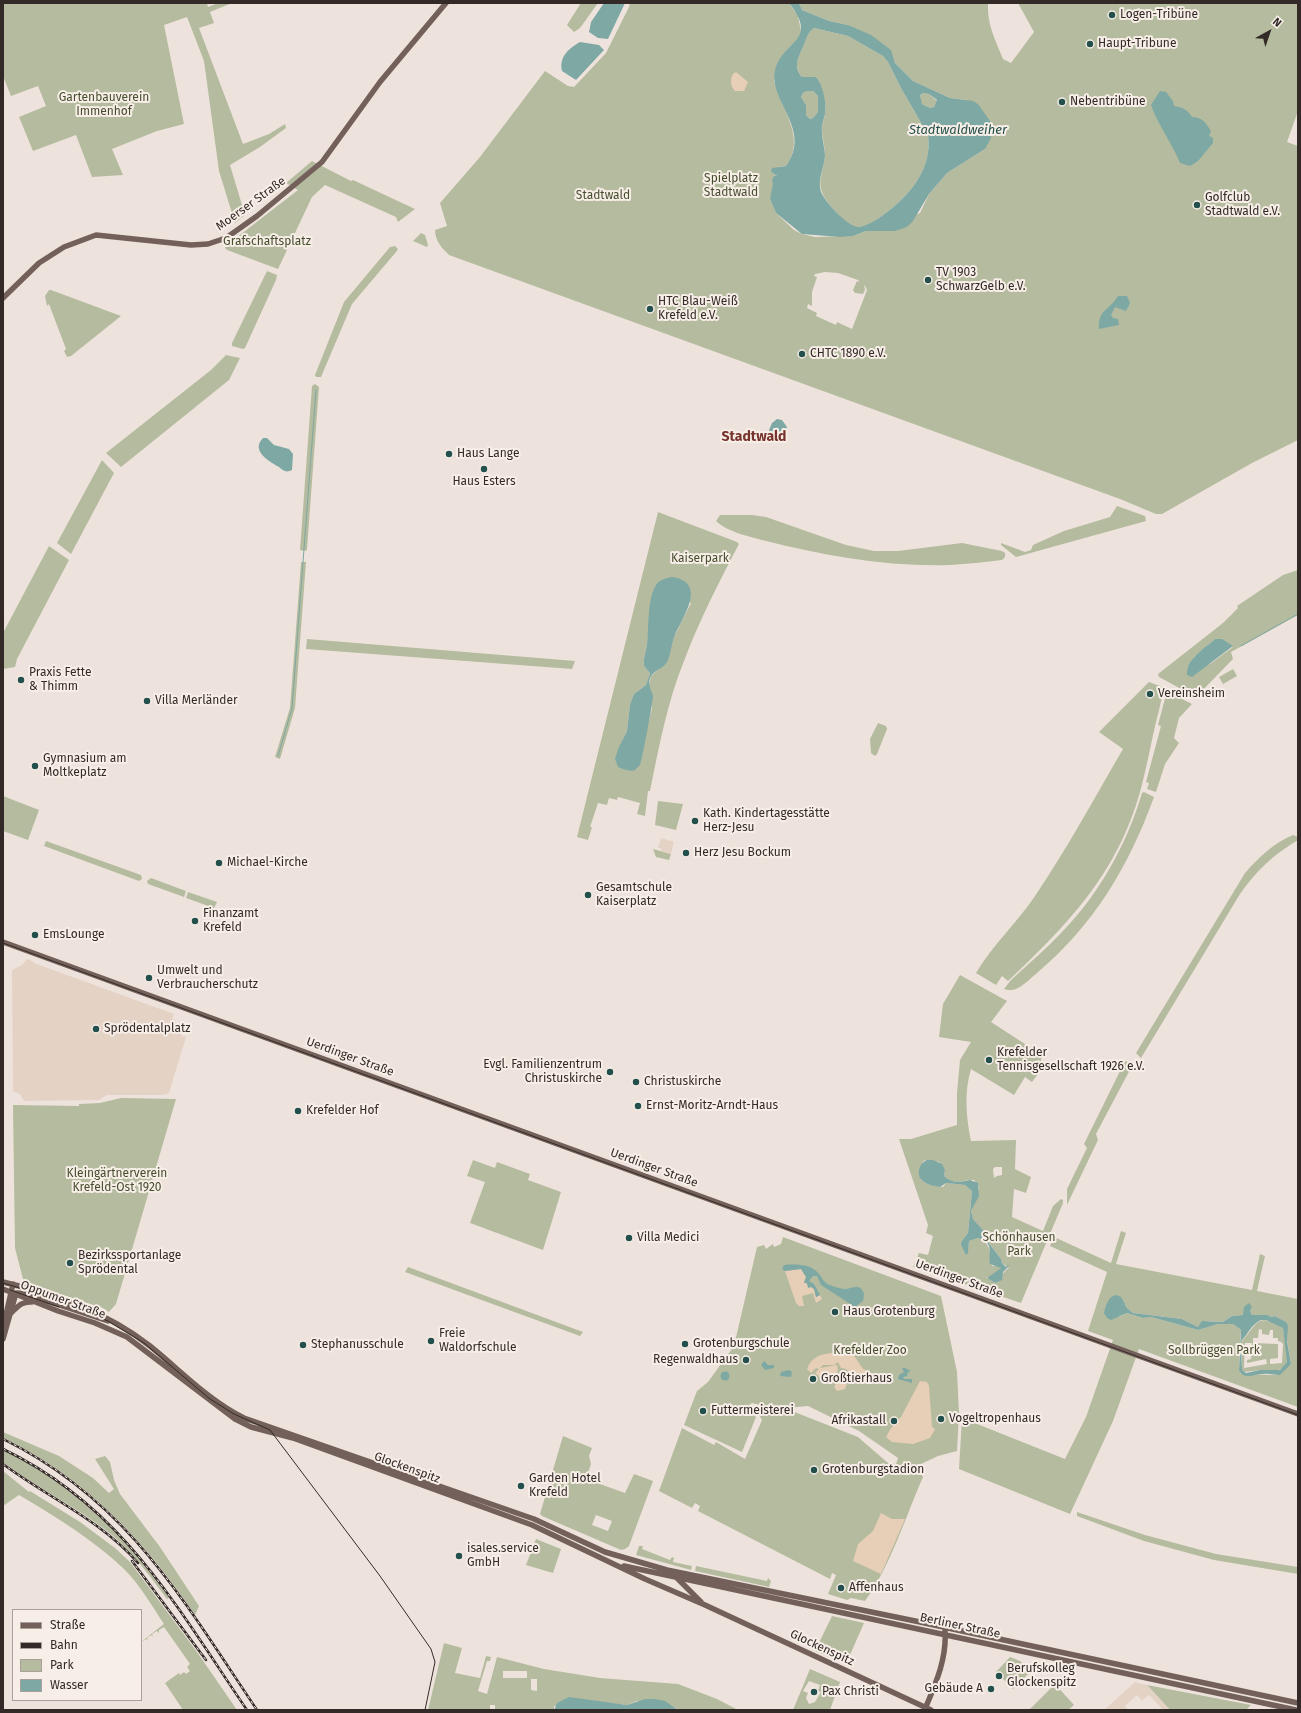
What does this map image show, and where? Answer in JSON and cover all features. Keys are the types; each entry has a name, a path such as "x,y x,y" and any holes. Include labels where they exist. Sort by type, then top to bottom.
{"main road":[{"name":"Moerser Straße","path":"3,298 39,263 64,247 96,235 191,245 208,244 226,238 258,216 322,162 380,82 446,3"},
{"name":"Uerdinger Straße","path":"3,942 1298,1414"},
{"name":"Oppumer Straße","path":"3,1282 91,1309 114,1322"},
{"path":"3,1339 16,1285"},
{"name":"Oppumer Straße","path":"3,1289 116,1331"},
{"path":"3,1326 10,1300 14,1293"},
{"path":"14,1293 26,1294 114,1322"},
{"path":"10,1315 20,1304 35,1302"},
{"name":"Glockenspitz","path":"114,1322 149,1346 211,1398 244,1418 534,1519 599,1550 630,1560"},
{"name":"Glockenspitz","path":"116,1331 140,1346 206,1399 235,1419 251,1427 293,1438 532,1525 645,1579 705,1605 813,1657 927,1709"},
{"name":"Berliner Straße","path":"630,1560 667,1570 944,1627 1298,1703"},
{"name":"Berliner Straße","path":"618,1565 1296,1710"},
{"name":"Glockenspitz","path":"667,1570 705,1605"},
{"path":"927,1709 939,1672 946,1643 944,1627"}],"green space":[{"name":"Gartenbauverein Immenhof","path":"3,3 207,3 208,7 218,3 232,3 210,12 214,23 199,28 243,144 269,134 285,124 286,128 260,147 230,165 245,215 235,223 219,171 204,61 187,17 164,25 184,124 157,131 112,149 123,175 92,177 76,135 33,151 19,117 46,106 38,86 11,96 3,76"},
{"path":"581,3 598,3 580,28 574,32 567,25"},
{"name":"Stadtwald","path":"630,3 789,3 798,16 801,31 799,37 784,54 774,81 790,124 794,145 792,155 786,166 778,167 771,172 777,176 770,199 776,213 794,230 802,234 815,237 853,236 866,231 877,231 920,213 929,194 947,173 985,149 966,100 950,98 913,81 895,63 890,50 848,25 829,21 802,10 799,3 988,3 990,25 994,38 1003,59 1011,63 1034,32 1018,3 1298,3 1298,111 1287,142 1298,146 1298,440 1252,463 1162,514 1156,514 1120,499 449,255 439,244 435,234 435,230 447,226 440,203 480,157 545,71 568,86 574,87 606,53","holes":["825,272 838,273 860,282 857,281 853,290 855,293 863,294 865,290 864,285 867,290 852,329 837,322 836,325 816,316 817,313 807,308 808,304 812,306 812,292 817,277 814,276 815,274"]},
{"path":"814,28 848,36 883,56 888,62 928,135 929,148 927,160 917,182 892,208 868,225 861,227 853,226 843,219 827,202 821,188 820,179 825,156 822,126 825,117 825,100 822,89 816,77 802,77 797,66 798,58 807,36"},
{"path":"813,91 818,96 818,112 813,118 810,119 806,115 806,105 801,97 803,93"},
{"path":"923,93 929,94 937,101 934,107 930,108 922,104 919,98"},
{"name":"Grafschaftsplatz","path":"312,161 351,181 353,180 415,209 398,222 396,217 325,185 312,197 278,269 227,250 225,248 227,245 298,190 286,183"},
{"path":"421,233 425,235 428,245 427,247 413,241"},
{"path":"395,246 398,249 396,252 352,304 321,377 316,377 315,375 344,302 390,247"},
{"path":"267,271 277,275 276,280 245,348 243,349 232,346 232,343"},
{"path":"49,290 121,316 71,356 67,357 64,351 66,349 49,304 47,306 45,296"},
{"path":"226,355 240,358 229,380 121,467 106,453 211,370"},
{"path":"315,384 319,387 306,551 300,550 312,386"},
{"path":"102,460 114,473 71,554 57,543"},
{"path":"1117,506 1145,516 1146,521 1016,557 1001,545 1001,543 1025,552 1031,550 1033,545 1064,531 1110,517"},
{"name":"Kaiserpark","path":"658,512 737,542 739,544 703,616 678,677 664,725 650,791 648,791 645,816 637,814 640,803 618,797 617,800 609,798 607,805 598,803 590,827 592,827 588,840 577,837","holes":["656,585 691,603 674,637 666,663 651,676 649,686 652,708 647,729 623,739 627,731 630,704 634,694 646,685 650,673 644,666 644,660 652,600"]},
{"path":"720,515 752,515 766,517 846,545 874,551 898,551 962,543 1002,551 1005,553 1005,557 1002,560 969,564 927,565 881,562 834,556 740,534 726,528 716,521"},
{"path":"49,546 69,560 17,659 15,667 3,669 3,633"},
{"path":"301,562 306,562 295,708 280,759 275,757 290,708"},
{"path":"1298,570 1298,615 1231,652 1233,659 1196,697 1159,677 1158,674 1223,623 1238,608 1237,606 1283,575","holes":["1215,639 1233,647 1210,664 1193,658"]},
{"path":"307,639 575,661 572,669 306,649"},
{"path":"1233,669 1237,676 1223,684 1219,677"},
{"path":"1149,682 1165,688 1140,792 1130,821 1118,848 1104,873 1070,918 1008,981 1002,976 996,985 976,973 990,952 1030,903 1048,876 1123,749 1099,732"},
{"path":"1169,690 1174,695 1192,704 1179,718 1174,738 1179,743 1165,764 1156,792 1147,789 1149,783 1146,782 1161,726 1158,725 1167,691"},
{"path":"878,723 886,726 887,729 875,756 871,753 870,739"},
{"path":"1144,792 1154,797 1133,847 1108,893 1076,935 1026,983 1013,990 1004,989 1011,980 1062,932 1100,885 1120,849 1136,812 1142,793"},
{"path":"3,796 39,810 28,840 3,831"},
{"path":"658,801 683,804 676,830 655,825"},
{"path":"1293,835 1298,837 1298,840 1266,864 1252,878 1240,894 1141,1058 1136,1053 1245,873 1267,851 1279,842"},
{"path":"46,841 141,875 142,879 139,881 44,846"},
{"path":"653,849 671,854 669,860 656,857"},
{"path":"151,878 186,891 184,897 148,884 147,881"},
{"path":"188,892 217,902 214,908 186,898"},
{"name":"Schönhausen Park","path":"960,975 1007,1001 991,1022 1042,1055 1038,1074 1032,1082 1025,1077 1014,1095 971,1069 967,1087 967,1114 971,1141 1016,1140 1015,1169 1031,1177 1026,1193 1014,1189 1012,1217 1043,1231 1053,1206 1061,1199 1063,1200 1021,1303 913,1267 919,1253 928,1255 933,1236 926,1233 928,1225 899,1139 911,1139 957,1125 957,1093 960,1060 971,1042 939,1037 943,1004","holes":["927,1160 939,1162 945,1170 944,1176 948,1179 955,1182 974,1180 979,1187 976,1200 971,1211 973,1219 984,1231 988,1242 1001,1259 1002,1263 1009,1268 995,1283 986,1277 990,1277 1001,1268 999,1266 992,1266 990,1249 986,1243 978,1238 969,1241 968,1250 965,1254 961,1242 968,1233 972,1191 965,1185 946,1183 943,1187 927,1184 921,1180 923,1161","995,1167 1002,1167 1002,1175 994,1178 993,1169"]},
{"path":"1125,1061 1133,1064 1096,1134 1098,1140 1067,1205 1067,1189 1087,1148 1084,1144"},
{"name":"Kleingärtnerverein Krefeld-Ost 1920","path":"121,1098 176,1099 116,1304 109,1312 103,1308 32,1285 23,1279 15,1248 13,1105 79,1106 79,1104 100,1103"},
{"path":"473,1160 495,1168 497,1162 530,1174 528,1180 561,1192 543,1250 470,1223 485,1182 467,1176"},
{"name":"Sollbrüggen Park","path":"1121,1231 1126,1233 1116,1264 1252,1290 1260,1254 1265,1256 1257,1291 1298,1299 1298,1407 1139,1349 1113,1421 1070,1514 959,1469 962,1418 1065,1459 1086,1417 1113,1340 1088,1331 1107,1272 1050,1246 1054,1237 1111,1263","holes":["1125,1304 1133,1313 1182,1319 1198,1327 1207,1321 1223,1322 1232,1316 1243,1315 1252,1307 1250,1311 1252,1315 1275,1316 1286,1322 1291,1364 1276,1375 1241,1374 1239,1371 1240,1341 1242,1344 1242,1370 1244,1372 1261,1370 1276,1371 1283,1368 1288,1362 1283,1328 1274,1323 1262,1320 1258,1322 1242,1341 1240,1340 1241,1330 1233,1324 1218,1324 1198,1330 1151,1317 1143,1318 1127,1313 1119,1317","1259,1329 1262,1330 1262,1334 1269,1335 1270,1330 1273,1330 1273,1338 1278,1338 1278,1341 1283,1344 1282,1363 1270,1364 1270,1359 1278,1358 1278,1344 1253,1343 1253,1338 1258,1338","1245,1343 1252,1343 1251,1359 1247,1360 1247,1363 1266,1359 1267,1364 1244,1368"]},
{"name":"Krefelder Zoo","path":"783,1237 941,1296 957,1372 959,1413 957,1451 938,1456 919,1465 918,1469 923,1477 890,1557 865,1601 851,1598 847,1600 828,1594 836,1575 832,1573 830,1579 698,1511 700,1506 695,1503 692,1508 659,1491 682,1428 714,1445 716,1442 745,1459 762,1420 758,1413 764,1409 778,1413 792,1411 858,1437 888,1463 896,1464 898,1458 859,1431 808,1406 776,1409 752,1403 749,1405 749,1410 756,1417 742,1452 684,1425 697,1391 708,1382 734,1346 757,1247 764,1245 766,1249 773,1244 774,1247 781,1244"},
{"path":"408,1267 583,1332 580,1336 405,1272"},
{"path":"3,1432 59,1456 93,1478 109,1493 114,1489 95,1459 105,1456 110,1462 114,1480 120,1494 160,1547 199,1606 195,1615 155,1562 111,1513 61,1472 33,1454 3,1438"},
{"path":"563,1436 592,1448 589,1456 591,1464 586,1479 625,1493 634,1474 653,1481 629,1546 625,1549 621,1550 540,1514","holes":["596,1515 612,1521 608,1531 592,1525"]},
{"path":"3,1450 52,1479 74,1495 116,1533 152,1575 169,1598 167,1599 135,1558 120,1542 86,1516 16,1472 3,1462"},
{"path":"3,1471 29,1492 30,1491 80,1522 115,1548 130,1562 197,1652 237,1710 183,1710 165,1683 179,1673 180,1675 184,1672 186,1674 190,1671 187,1667 190,1664 164,1627 159,1630 159,1633 157,1631 152,1634 153,1637 151,1635 147,1638 148,1641 146,1639 142,1641 164,1624 136,1582 113,1559 88,1539 61,1520 19,1495 3,1506"},
{"path":"1077,1512 1145,1535 1216,1554 1298,1567 1298,1574 1214,1560 1144,1541 1077,1516"},
{"path":"536,1539 561,1549 553,1573 526,1565"},
{"path":"639,1546 643,1546 642,1549 670,1560 672,1557 674,1558 673,1562 692,1566 691,1570 636,1555"},
{"path":"696,1566 767,1581 768,1578 771,1581 769,1587 695,1571"},
{"path":"832,1616 864,1623 846,1664 815,1651"},
{"path":"444,1643 462,1648 455,1673 480,1678 486,1656 491,1657 490,1661 487,1661 478,1691 487,1694 497,1657 544,1669 600,1678 678,1684 717,1699 738,1710 678,1710 676,1708 637,1701 627,1705 609,1703 554,1706 554,1710 495,1710 495,1705 490,1705 490,1710 428,1710","holes":["503,1671 527,1671 527,1678 503,1678","531,1679 537,1679 537,1691 531,1690"]},
{"path":"1010,1657 1020,1661 1031,1671 1013,1689 996,1672"},
{"path":"810,1669 840,1682 830,1710 793,1710","holes":["809,1681 820,1685 818,1691 821,1692 815,1702 809,1704 806,1698 808,1693 803,1691"]},
{"path":"1055,1684 1074,1705 1068,1710 1029,1710"},
{"path":"1147,1685 1251,1705 1246,1710 1170,1710"}],"sand":[{"path":"736,72 748,82 744,91 735,91 732,87 731,78"},
{"path":"801,1269 806,1277 804,1282 814,1289 816,1297 820,1295 822,1299 816,1303 813,1293 802,1296 804,1306 799,1306 796,1303 785,1271"},
{"path":"839,1349 855,1357 863,1369 874,1374 871,1380 862,1382 852,1379 849,1371 841,1368 838,1362 834,1365 823,1365 820,1368 837,1365 838,1371 836,1376 826,1383 815,1373 819,1369 816,1368 811,1373 807,1369 811,1362 817,1357 832,1353 835,1356 837,1354 836,1351"},
{"path":"843,1373 848,1374 848,1381 845,1389 837,1391 834,1387"},
{"path":"920,1381 927,1382 929,1386 932,1427 935,1429 930,1438 913,1444 892,1442 886,1437 891,1428 901,1417"},
{"path":"881,1513 892,1519 905,1519 881,1574 853,1561 858,1544 873,1531"}],"shaded area":[{"path":"661,838 674,842 671,854 661,851 661,848 658,848"},
{"name":"Sprödentalplatz","path":"27,959 34,963 174,1014 172,1019 175,1020 182,1036 186,1037 169,1093 163,1095 107,1095 99,1100 24,1101 20,1094 13,1091 12,970 22,965"},
{"path":"1135,1682 1147,1685 1170,1710 1163,1710 1149,1695 1142,1701 1137,1695 1125,1706 1128,1710 1104,1710"}],"water":[{"path":"604,3 625,3 608,39 598,38 589,32 591,22"},
{"name":"Stadtwaldweiher","path":"789,3 799,3 802,10 829,21 848,25 871,35 891,50 895,63 913,81 950,98 973,101 978,104 990,121 992,128 991,138 985,149 947,173 929,194 913,221 907,227 895,231 866,231 853,236 840,237 802,234 776,213 770,199 773,184 772,180 774,176 777,176 771,172 772,168 786,166 793,153 795,140 793,128 778,93 775,82 775,71 784,53 796,40 800,33 801,26 798,16","holes":["814,28 848,36 883,56 888,62 928,135 929,148 927,160 917,182 892,208 874,221 861,227 853,226 848,223 832,207 821,192 820,178 825,156 822,138 822,125 825,116 824,94 821,84 816,77 802,77 797,66 799,55 810,32","813,91 818,96 818,112 813,118 810,119 806,115 806,105 801,97 803,93","923,93 929,94 937,100 934,107 930,108 922,104 920,96"]},
{"path":"580,42 599,45 604,50 576,80 562,71 561,66 565,54"},
{"path":"1160,91 1166,92 1173,101 1174,106 1184,109 1189,112 1192,117 1203,121 1211,131 1209,136 1213,138 1213,143 1198,161 1190,166 1180,163 1151,105"},
{"path":"1118,296 1127,296 1130,303 1126,311 1115,307 1111,315 1113,318 1118,319 1119,325 1099,329 1099,322 1102,314"},
{"path":"777,419 782,420 787,427 783,438 778,434 772,435 769,430 772,423"},
{"path":"263,438 267,438 274,445 289,449 293,454 292,470 284,471 265,458 259,447"},
{"path":"672,577 683,580 689,586 691,593 690,601 674,638 667,662 651,676 650,679 649,684 653,700 640,765 635,770 626,770 618,767 615,759 627,731 630,704 634,694 646,685 650,673 644,666 644,658 647,645 651,598 657,583"},
{"path":"1215,639 1222,639 1233,646 1192,677 1187,675 1189,664"},
{"path":"927,1160 933,1160 942,1164 945,1170 944,1176 950,1180 959,1182 970,1180 978,1183 979,1196 971,1211 973,1219 984,1231 988,1242 1001,1259 1002,1263 1006,1267 1008,1265 1009,1266 1003,1272 1002,1280 995,1283 987,1278 1001,1268 990,1264 990,1248 987,1243 978,1238 969,1241 968,1253 966,1255 962,1247 961,1242 968,1233 972,1191 965,1185 946,1183 940,1187 924,1182 921,1179 919,1170 922,1164"},
{"path":"784,1265 808,1266 816,1271 826,1283 842,1289 859,1287 864,1294 863,1301 855,1307 821,1285 817,1276 813,1276 809,1281 814,1284 820,1295 816,1297 814,1289 811,1287 808,1288 807,1283 804,1283 806,1277 801,1269 785,1271 782,1269"},
{"path":"1117,1295 1121,1297 1127,1308 1133,1313 1182,1319 1198,1327 1202,1321 1223,1322 1232,1316 1243,1315 1244,1307 1249,1303 1252,1307 1250,1311 1252,1315 1275,1316 1286,1322 1288,1326 1287,1341 1291,1364 1280,1375 1260,1374 1247,1376 1241,1374 1239,1371 1241,1330 1233,1324 1218,1324 1198,1330 1151,1317 1143,1318 1127,1313 1111,1320 1107,1318 1104,1313 1108,1301","holes":["1261,1320 1266,1320 1283,1328 1287,1362 1280,1370 1260,1370 1246,1373 1242,1370 1241,1341 1255,1324"]},
{"path":"764,1361 768,1365 774,1365 774,1368 765,1370 761,1365"},
{"path":"902,1368 911,1371 908,1372 907,1376 903,1377 904,1379 912,1379 912,1383 898,1379 899,1375 904,1372"},
{"path":"789,1370 792,1372 791,1377 780,1376 781,1372"},
{"path":"725,1371 730,1376 725,1381 720,1376"},
{"path":"569,1697 627,1705 645,1699 655,1699 665,1701 678,1710 554,1710 557,1703"}],"waterway":[{"path":"278,756 292,708 316,390"},
{"path":"1241,646 1298,614"}],"tram line":[{"path":"3,943 1298,1415"},
{"path":"3,1283 46,1296 108,1321 144,1343 210,1399 234,1414 270,1430 380,1576 431,1649 435,1662 425,1710"},
{"path":"10,1290 59,1307"}],"railway":[{"path":"3,1439 46,1464 85,1492 118,1523 149,1556 204,1630 257,1710"},
{"path":"3,1449 45,1472 81,1499 114,1529 143,1562 170,1597 196,1633 247,1710"},
{"path":"3,1464 91,1521 138,1563"},
{"path":"132,1561 206,1660"}],"place":[{"name":"Logen-Tribüne","path":"1112,15"},
{"name":"Haupt-Tribune","path":"1090,44"},
{"name":"Nebentribüne","path":"1062,102"},
{"name":"Golfclub Stadtwald e.V.","path":"1197,205"},
{"name":"TV 1903 SchwarzGelb e.V.","path":"928,280"},
{"name":"HTC Blau-Weiß Krefeld e.V.","path":"650,309"},
{"name":"CHTC 1890 e.V.","path":"802,354"},
{"name":"Haus Lange","path":"449,454"},
{"name":"Haus Esters","path":"484,469"},
{"name":"Praxis Fette & Thimm","path":"21,680"},
{"name":"Vereinsheim","path":"1150,694"},
{"name":"Villa Merländer","path":"147,701"},
{"name":"Gymnasium am Moltkeplatz","path":"35,766"},
{"name":"Kath. Kindertagesstätte Herz-Jesu","path":"695,821"},
{"name":"Herz Jesu Bockum","path":"686,853"},
{"name":"Michael-Kirche","path":"219,863"},
{"name":"Gesamtschule Kaiserplatz","path":"588,895"},
{"name":"Finanzamt Krefeld","path":"195,921"},
{"name":"EmsLounge","path":"35,935"},
{"name":"Umwelt und Verbraucherschutz","path":"149,978"},
{"name":"Sprödentalplatz","path":"96,1029"},
{"name":"Krefelder Tennisgesellschaft 1926 e.V.","path":"989,1060"},
{"name":"Evgl. Familienzentrum Christuskirche","path":"610,1072"},
{"name":"Christuskirche","path":"636,1082"},
{"name":"Ernst-Moritz-Arndt-Haus","path":"638,1106"},
{"name":"Krefelder Hof","path":"298,1111"},
{"name":"Villa Medici","path":"629,1238"},
{"name":"Bezirkssportanlage Sprödental","path":"70,1263"},
{"name":"Haus Grotenburg","path":"835,1312"},
{"name":"Freie Waldorfschule","path":"431,1341"},
{"name":"Grotenburgschule","path":"685,1344"},
{"name":"Stephanusschule","path":"303,1345"},
{"name":"Regenwaldhaus","path":"746,1360"},
{"name":"Großtierhaus","path":"813,1379"},
{"name":"Futtermeisterei","path":"703,1411"},
{"name":"Vogeltropenhaus","path":"941,1419"},
{"name":"Afrikastall","path":"894,1421"},
{"name":"Grotenburgstadion","path":"814,1470"},
{"name":"Garden Hotel Krefeld","path":"521,1486"},
{"name":"isales.service GmbH","path":"459,1556"},
{"name":"Affenhaus","path":"841,1588"},
{"name":"Berufskolleg Glockenspitz","path":"999,1676"},
{"name":"Gebäude A","path":"991,1689"},
{"name":"Pax Christi","path":"814,1692"}],"district":[{"name":"Stadtwald","path":"754,437"}],"park label":[{"name":"Spielplatz Stadtwald","path":"731,186"}]}
